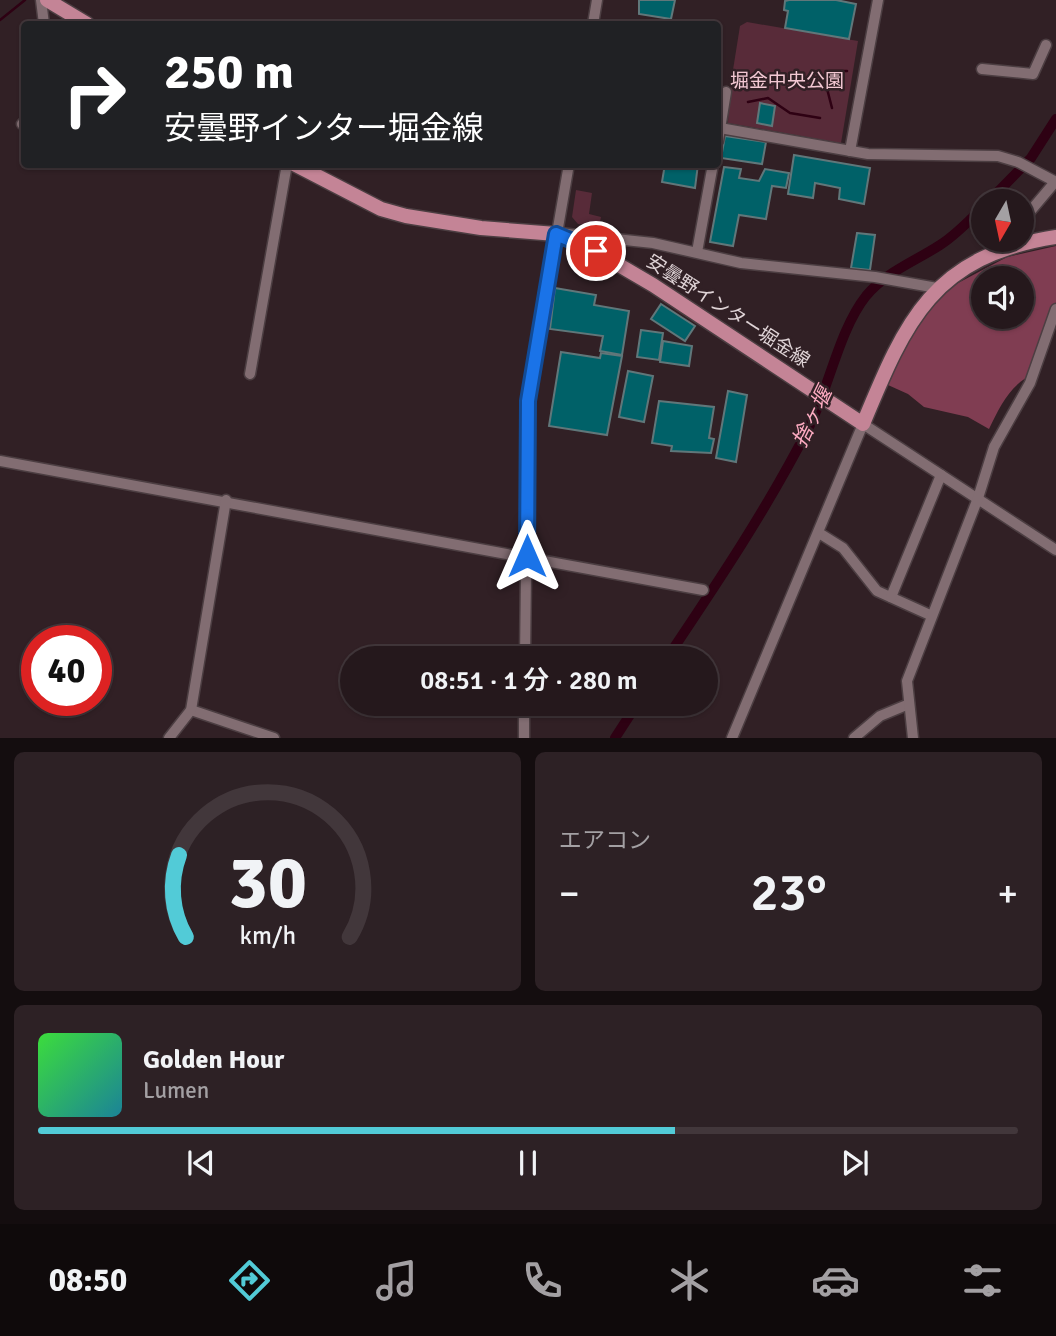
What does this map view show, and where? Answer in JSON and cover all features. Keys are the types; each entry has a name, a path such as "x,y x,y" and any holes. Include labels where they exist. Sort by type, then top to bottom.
{"main road":[{"path":"47,0 83,21"},
{"name":"安曇野インター堀金線","path":"301,168 381,209 406,216 481,228 556,234 616,262 829,399 863,424"},
{"path":"1034,240 1056,237"},
{"path":"863,424 902,333 937,288 993,252"}],"street":[{"path":"41,0 44,21"},
{"path":"594,21 597,0"},
{"path":"850,151 878,0"},
{"path":"982,69 1032,74 1046,46"},
{"path":"721,122 726,92"},
{"path":"721,128 850,151 989,155 1025,166 1056,182 1034,207"},
{"path":"250,374 286,168"},
{"path":"525,646 528,401 568,168"},
{"path":"697,252 712,168"},
{"path":"556,234 589,235 697,252 741,263 875,277 937,288"},
{"path":"913,737 907,681 930,615 978,498 994,447 1030,383 1056,309"},
{"path":"732,737 863,424 1056,550"},
{"path":"0,461 226,500 703,590"},
{"path":"891,597 941,475"},
{"path":"169,737 182,732 191,710 226,500"},
{"path":"819,533 843,548 871,585 930,615"},
{"path":"854,737 880,716 909,704"},
{"path":"191,710 274,737"},
{"path":"524,716 524,737"}],"green space":[{"name":"堀金中央公園","path":"747,22 858,41 841,143 728,123 729,95 740,26"},
{"path":"576,190 592,193 589,214 601,217 599,227 578,224 572,217"}],"shaded area":[{"path":"1056,246 1056,307 1037,372 1014,388 989,429 968,417 924,407 908,394 888,385 909,337 943,291 971,276 971,329 1034,329 1034,266 990,266 1007,257"}],"building":[{"path":"639,0 675,0 671,19 639,14"},
{"path":"836,0 856,4 849,39 785,28 788,11 784,10 785,1"},
{"path":"760,103 775,106 772,126 757,123"},
{"path":"725,136 766,142 762,164 721,158"},
{"path":"794,155 870,168 864,204 839,199 840,188 815,183 813,198 788,194"},
{"path":"724,167 741,169 739,178 759,181 765,169 789,173 786,188 772,186 766,219 739,215 733,246 710,242"},
{"path":"664,168 698,168 695,188 662,182"},
{"path":"857,233 875,235 870,270 851,268"},
{"path":"555,288 596,295 594,305 629,311 622,355 600,351 603,336 550,329"},
{"path":"661,304 695,326 685,341 651,319"},
{"path":"641,330 663,333 659,360 637,357"},
{"path":"663,341 692,346 689,366 660,362"},
{"path":"561,352 600,358 601,353 622,356 607,435 549,426"},
{"path":"628,371 653,376 644,422 619,417"},
{"path":"728,391 747,395 736,462 716,458"},
{"path":"659,401 714,407 709,438 714,439 711,453 671,451 672,446 652,443"}],"waterway":[{"path":"0,20 25,0"},
{"path":"832,108 824,77 828,71 847,71"},
{"path":"748,102 768,98 790,113 820,118"},
{"name":"捨ヶ堰","path":"1001,189 1031,158 1056,119"},
{"name":"捨ヶ堰","path":"675,646 741,545 793,457 816,412 841,342 866,296 891,274 952,237 971,219"},
{"name":"捨ヶ堰","path":"615,738 629,716"}],"route":[{"path":"527,556 528,401 556,234 596,251"}]}
